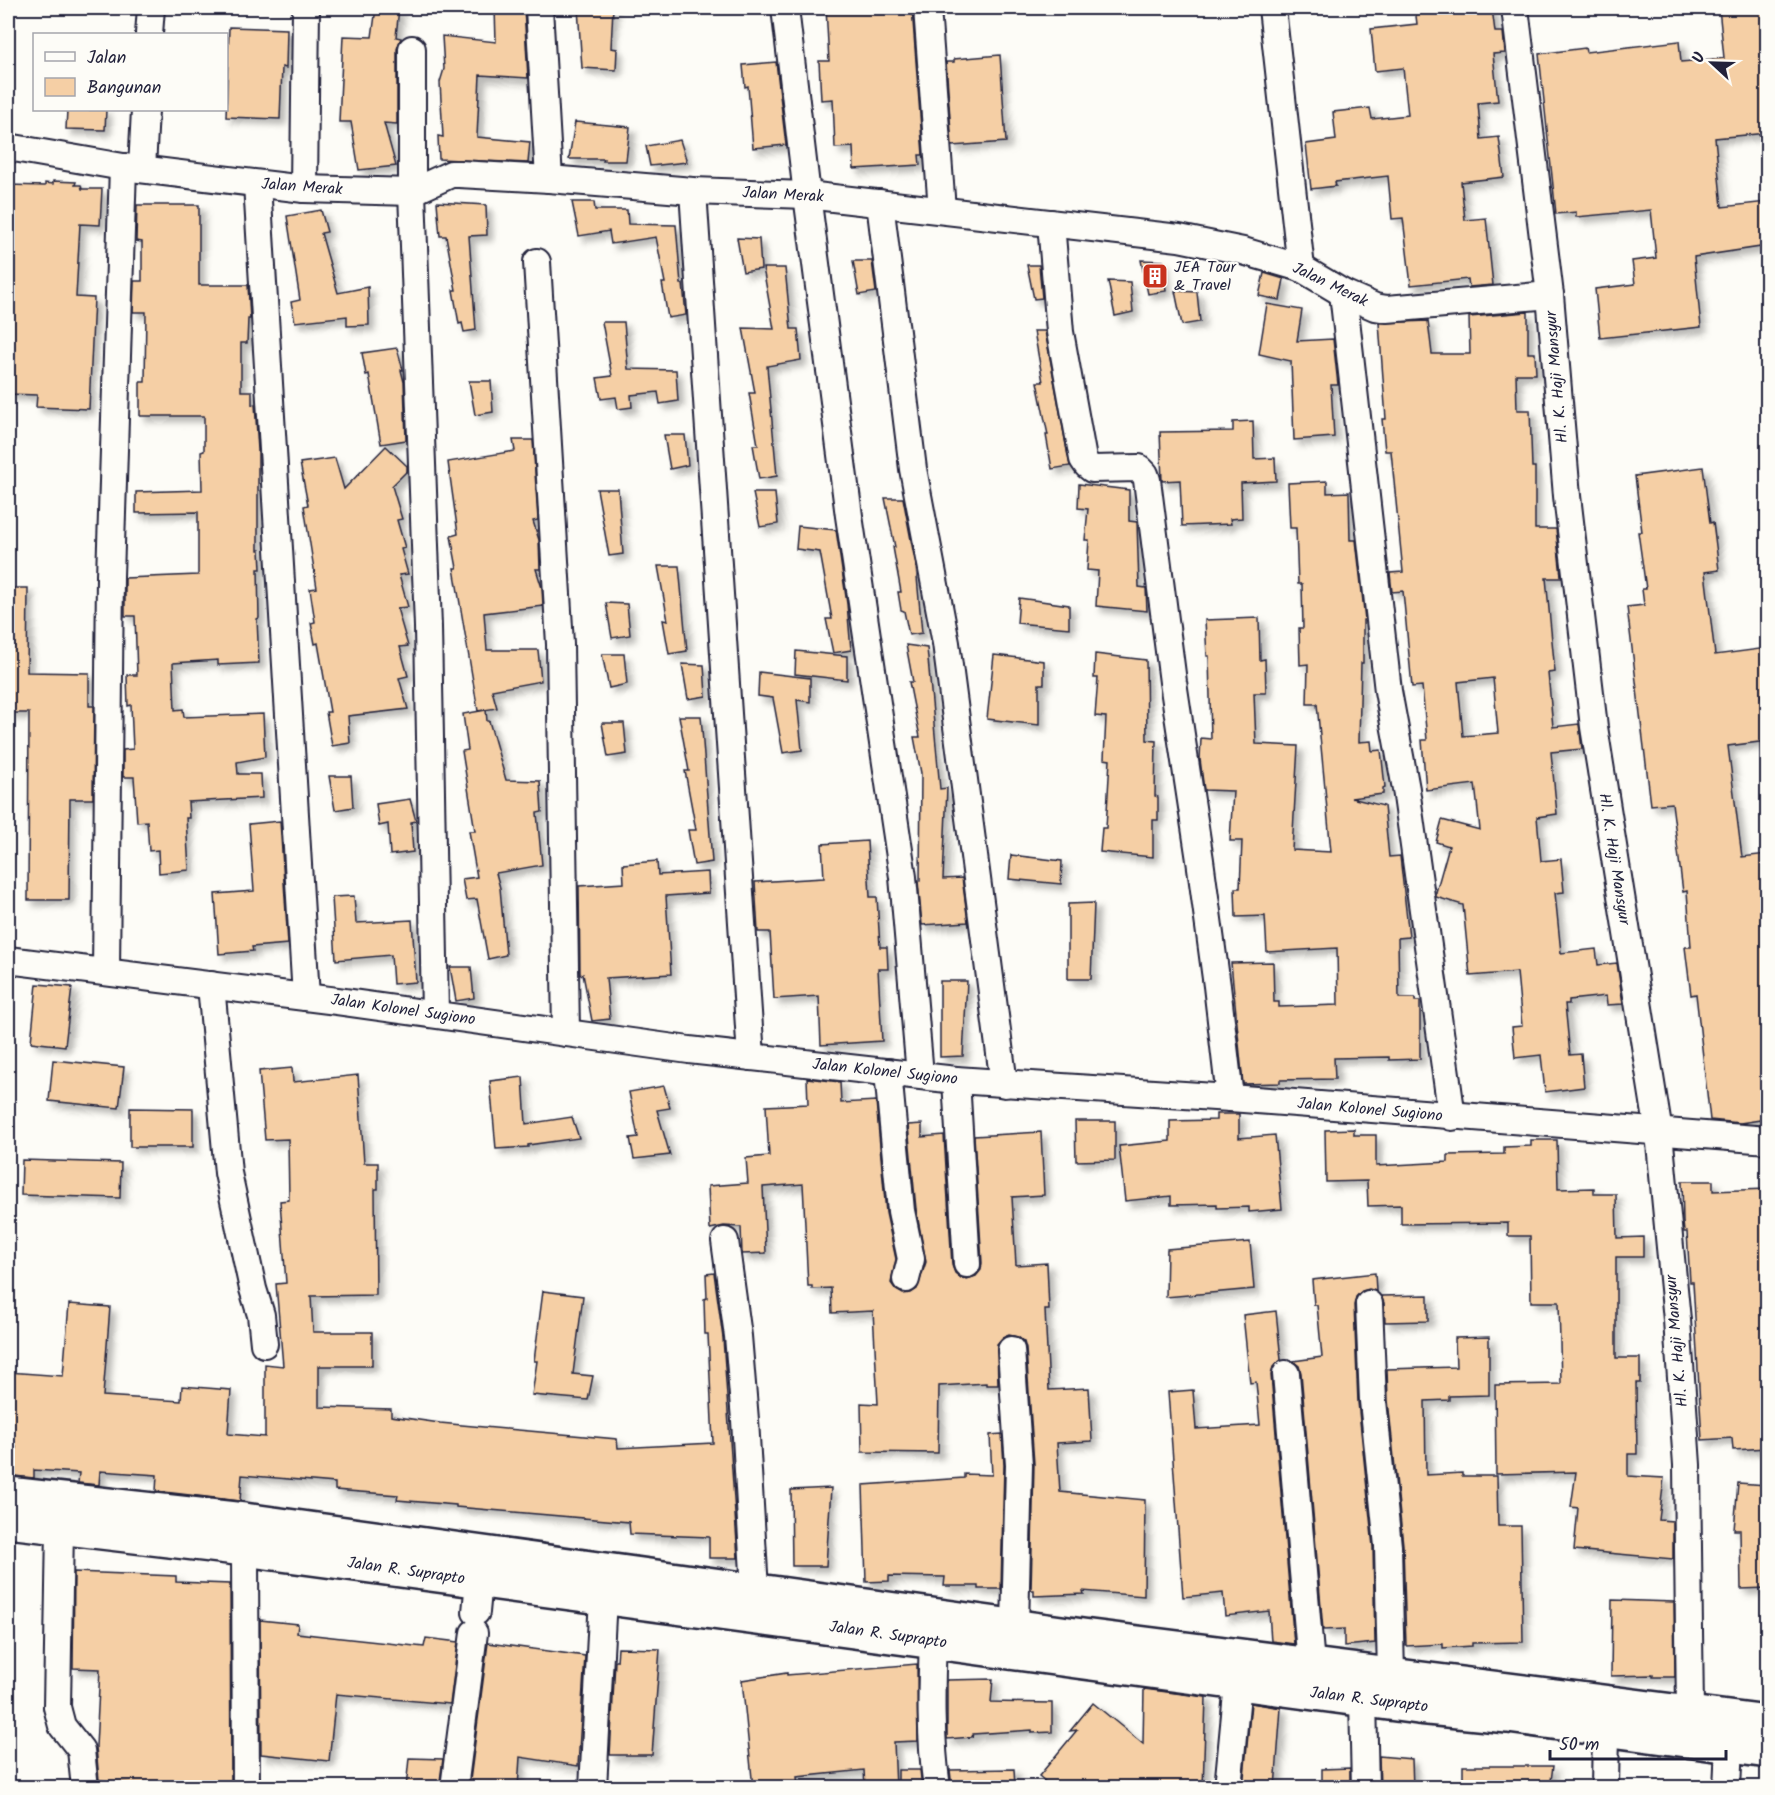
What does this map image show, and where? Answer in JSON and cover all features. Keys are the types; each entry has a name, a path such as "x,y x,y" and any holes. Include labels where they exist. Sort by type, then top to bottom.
{"highway":[{"name":"Jalan R. Suprapto","path":"8,1494 244,1520 547,1576 755,1590 1311,1665 1606,1729 1767,1750"},
{"name":"Jalan R. Suprapto","path":"8,1521 245,1549 476,1609 547,1576 603,1597 1363,1699 1409,1687 1690,1712 1767,1723"}],"street":[{"path":"149,33 151,8"},
{"path":"304,189 306,8"},
{"path":"539,8 549,179"},
{"path":"785,8 849,516 903,877 920,1075"},
{"path":"927,8 942,210"},
{"path":"1272,8 1301,268"},
{"name":"Hl. K. Haji Mansyur","path":"1515,8 1550,295 1567,496 1593,727 1659,1133 1677,1320 1687,1465 1690,1712"},
{"path":"412,49 412,192 428,615 435,1014"},
{"path":"106,972 110,576 132,168 145,111"},
{"name":"Jalan Merak","path":"8,147 132,168 304,189 412,192 451,174 549,179 693,191 807,195 942,210 1179,238 1243,251 1301,268 1343,293 1375,307 1387,309 1550,295"},
{"path":"256,184 306,998"},
{"path":"693,191 751,1057"},
{"path":"880,203 913,469 945,643 976,860 1004,1084"},
{"path":"1051,223 1060,332 1083,459 1092,468 1139,468 1147,480 1173,682 1216,974 1230,1098"},
{"path":"537,262 560,644 566,1034"},
{"path":"1343,293 1388,691 1406,789 1452,1117"},
{"name":"Jalan Kolonel Sugiono","path":"8,960 435,1014 566,1034 956,1080 1230,1098 1767,1140"},
{"path":"211,985 228,1173 261,1315 264,1344"},
{"path":"888,1072 902,1211 910,1259 906,1279"},
{"path":"956,1080 968,1264"},
{"path":"725,1241 738,1336 755,1590"},
{"path":"1369,1304 1373,1401 1388,1546 1409,1687"},
{"path":"1011,1350 1019,1465 1015,1626"},
{"path":"1286,1374 1311,1665"},
{"path":"60,1527 57,1707 62,1726 81,1750 85,1788"},
{"path":"245,1549 246,1788"},
{"path":"593,1788 603,1597"},
{"path":"454,1788 476,1609"},
{"path":"933,1641 931,1706 933,1763 937,1788"},
{"path":"1228,1788 1238,1683"},
{"path":"1363,1699 1365,1788"},
{"path":"1605,1788 1606,1729"},
{"path":"1728,1788 1729,1746"}],"building":[{"path":"376,8 399,8 396,37 401,38 397,49 397,124 384,123 396,166 359,170 351,122 339,122 343,36 372,37"},
{"path":"495,8 524,8 528,78 480,75 477,137 530,142 528,163 439,159 438,136 443,137 440,82 444,69 442,36 496,42"},
{"path":"578,8 613,8 611,48 617,49 616,70 582,68"},
{"path":"826,8 912,8 923,155 919,155 920,165 854,169 853,147 835,148 833,99 821,100 819,61 829,61"},
{"path":"1415,8 1492,8 1495,32 1503,32 1505,53 1493,54 1498,101 1478,103 1481,139 1499,137 1504,177 1461,182 1465,220 1486,218 1493,285 1469,287 1468,279 1411,285 1403,218 1392,219 1388,176 1335,182 1336,186 1311,189 1306,144 1336,140 1333,112 1370,108 1372,119 1408,115 1403,68 1375,71 1371,29 1417,24"},
{"path":"1719,8 1767,8 1767,133 1715,138 1722,207 1767,202 1767,246 1694,257 1701,327 1600,338 1595,289 1635,284 1632,261 1656,258 1651,210 1576,217 1576,212 1556,214 1539,54 1585,48 1586,52 1679,41 1681,62 1724,58"},
{"path":"229,27 287,29 286,68 282,67 280,119 226,117"},
{"path":"1000,55 1006,142 952,146 946,62 954,62 954,59"},
{"path":"776,62 786,145 753,148 748,86 745,87 743,65"},
{"path":"67,111 106,111 105,130 66,129"},
{"path":"575,122 630,127 626,161 569,159"},
{"path":"680,140 687,162 650,166 646,146"},
{"path":"53,181 76,182 75,185 81,185 82,189 102,189 100,225 80,224 76,297 94,298 89,409 36,407 37,395 8,394 8,185 45,186 45,183 53,184"},
{"path":"437,202 486,205 487,235 469,236 476,330 464,332 462,323 459,324 453,290 456,290 446,236 440,236"},
{"path":"572,202 594,202 595,210 627,210 628,224 676,225 686,315 668,318 662,283 665,283 656,237 611,244 609,231 579,236"},
{"path":"137,205 199,205 199,285 248,285 250,319 248,319 247,343 241,343 241,391 252,391 258,450 258,550 260,550 261,569 258,569 259,663 218,665 218,660 173,663 175,710 183,709 184,717 263,714 265,757 237,762 238,774 261,774 262,798 188,802 189,818 186,818 189,870 159,873 158,850 149,851 147,821 137,822 134,777 123,777 123,750 133,749 127,675 137,675 135,616 125,616 125,578 198,575 198,512 136,513 136,492 202,490 201,452 204,451 204,416 140,416 140,382 145,382 146,312 133,312 134,281 142,281 142,242 136,241"},
{"path":"321,210 327,232 321,233 338,293 368,287 369,325 347,326 347,316 295,322 291,302 300,300 287,216"},
{"path":"737,238 759,239 761,269 743,272"},
{"name":"JEA Tour & Travel","path":"1141,260 1163,261 1166,291 1148,294"},
{"path":"853,261 872,261 876,292 859,295"},
{"path":"1027,265 1039,265 1042,298 1034,299"},
{"path":"763,268 785,268 791,329 798,329 801,360 767,366 777,476 759,479 753,445 758,445 749,393 755,393 743,328 774,329"},
{"path":"1264,273 1284,279 1280,300 1259,296"},
{"path":"1108,281 1130,282 1133,312 1115,316"},
{"path":"1175,291 1197,292 1200,322 1182,325"},
{"path":"1267,304 1302,310 1297,341 1333,339 1338,385 1331,385 1334,437 1294,440 1291,361 1259,354"},
{"path":"1528,312 1528,353 1535,353 1536,374 1516,374 1517,410 1530,410 1532,467 1535,467 1535,529 1556,529 1561,576 1561,578 1546,578 1555,672 1548,673 1553,727 1579,724 1582,749 1551,752 1557,814 1537,817 1541,861 1561,859 1564,892 1555,893 1561,953 1596,949 1598,965 1617,963 1623,1004 1607,1005 1606,996 1569,1000 1569,1004 1565,1004 1570,1055 1581,1054 1584,1087 1545,1092 1541,1055 1515,1058 1512,1027 1522,1026 1517,972 1470,976 1463,905 1436,897 1449,846 1436,842 1442,820 1480,830 1475,784 1426,790 1422,740 1427,740 1422,686 1412,687 1403,591 1392,592 1390,573 1403,572 1391,451 1385,451 1382,419 1386,419 1379,323 1428,321 1432,354 1470,354 1469,317","holes":["1493,678 1498,733 1463,736 1458,682"]},
{"path":"602,322 624,322 628,369 676,370 678,401 660,404 658,392 631,395 632,407 618,409 616,397 601,399 597,378 612,376"},
{"path":"1034,331 1045,331 1070,466 1052,469 1046,435 1048,435 1037,382 1043,382"},
{"path":"397,348 403,370 401,370 404,382 406,440 381,444 369,374 366,375 362,353"},
{"path":"469,381 491,381 493,412 475,415"},
{"path":"1253,421 1254,459 1275,458 1276,481 1241,483 1242,518 1230,519 1231,524 1182,526 1180,480 1162,481 1160,432 1233,431 1233,422"},
{"path":"664,435 685,435 688,465 670,469"},
{"path":"513,440 533,440 538,520 533,521 539,540 540,569 536,569 542,588 543,606 484,613 487,650 538,650 541,681 492,690 497,708 478,711 454,568 457,568 451,536 458,534 448,462 515,451"},
{"path":"386,446 407,466 407,471 392,486 402,519 397,520 405,548 401,549 408,574 399,575 408,607 397,608 408,646 400,647 408,676 399,678 408,709 348,716 350,743 332,746 326,712 330,712 318,643 315,644 311,623 315,622 310,589 317,588 304,506 308,505 300,463 335,458 344,489"},
{"path":"1703,467 1719,570 1705,572 1715,655 1767,648 1767,694 1761,695 1767,741 1728,746 1742,857 1767,854 1767,1119 1740,1123 1710,1120 1696,994 1691,995 1685,947 1691,947 1687,891 1683,892 1672,803 1651,805 1627,607 1644,605 1642,589 1646,589 1638,532 1642,532 1635,476"},
{"path":"1327,481 1327,493 1349,492 1350,540 1356,540 1365,620 1363,620 1359,742 1371,741 1372,751 1381,750 1385,787 1383,794 1351,798 1384,806 1389,857 1400,856 1409,937 1398,938 1399,998 1415,998 1415,1001 1420,1001 1420,1059 1334,1058 1335,1079 1280,1080 1280,1083 1243,1084 1231,963 1273,962 1274,1002 1279,1002 1279,1007 1338,1005 1337,948 1267,952 1265,916 1236,917 1235,888 1240,888 1242,841 1230,841 1233,791 1204,790 1200,759 1201,738 1211,739 1209,656 1207,656 1205,620 1259,618 1260,660 1265,659 1266,693 1254,693 1256,744 1298,746 1292,850 1331,852 1317,704 1307,704 1308,664 1300,665 1299,628 1303,628 1302,584 1298,584 1296,528 1290,528 1288,483"},
{"path":"1079,484 1129,490 1129,521 1137,522 1139,587 1146,588 1147,611 1096,606 1098,571 1087,570 1089,540 1085,540 1088,509 1078,508"},
{"path":"597,489 618,489 623,554 609,556"},
{"path":"753,493 775,493 778,524 760,527"},
{"path":"885,498 903,498 916,566 922,633 909,635 904,611 901,610 898,592 901,592 893,547 895,547"},
{"path":"798,526 836,530 851,650 833,653 826,619 832,619 820,552 796,549"},
{"path":"658,566 679,566 687,651 669,654 663,620 668,621"},
{"path":"8,588 28,588 27,672 89,673 89,706 94,706 93,799 70,799 69,900 28,900 29,713 8,713"},
{"path":"1019,598 1069,605 1069,628 1017,623"},
{"path":"606,603 627,604 630,635 612,638"},
{"path":"906,645 927,648 940,789 947,788 943,879 962,878 968,922 922,925 918,881 920,881 921,773 914,737 920,737 909,682 913,682"},
{"path":"796,651 847,656 847,680 795,674"},
{"path":"602,654 624,654 627,684 609,688"},
{"path":"1095,654 1146,660 1147,740 1156,741 1155,796 1158,797 1158,820 1153,820 1153,857 1100,852 1102,828 1106,828 1110,760 1104,759 1106,717 1095,716 1098,678 1094,678"},
{"path":"994,655 1044,661 1044,684 1039,684 1039,725 987,719"},
{"path":"682,664 704,665 706,696 688,699"},
{"path":"759,672 810,678 810,702 797,700 802,750 783,753 773,698 758,696"},
{"path":"486,710 487,721 489,721 506,780 540,781 542,812 537,813 542,865 496,873 500,888 506,955 488,959 477,899 466,900 462,879 477,877 469,831 475,831 462,751 468,750 463,714"},
{"path":"679,716 701,716 712,862 694,865 688,830 696,830 685,771 689,771"},
{"path":"602,723 624,723 627,754 608,757"},
{"path":"329,776 351,776 353,807 335,810"},
{"path":"410,799 416,821 411,822 413,852 390,855 388,824 379,826 376,804"},
{"path":"280,821 288,944 252,947 253,951 219,954 215,894 254,891 249,824"},
{"path":"867,841 870,897 877,897 880,947 887,947 888,969 878,969 882,1041 821,1045 819,996 774,999 770,932 758,932 755,882 824,878 822,844"},
{"path":"1011,855 1062,861 1061,884 1009,879"},
{"path":"657,861 658,875 708,872 709,893 666,896 671,974 606,978 610,1019 592,1021 583,974 580,975 579,886 624,883 623,864"},
{"path":"354,896 356,923 412,920 416,982 393,984 391,955 336,960 332,897"},
{"path":"1094,903 1091,979 1068,979 1068,904"},
{"path":"450,967 471,967 474,998 456,1001"},
{"path":"940,981 967,981 963,1056 940,1057"},
{"path":"37,984 72,987 65,1046 31,1042"},
{"path":"53,1060 124,1067 119,1108 49,1101"},
{"path":"292,1068 293,1082 358,1075 364,1163 378,1163 378,1189 375,1189 376,1295 311,1296 313,1332 372,1332 372,1366 319,1366 319,1407 391,1409 391,1416 440,1423 617,1439 618,1448 713,1443 708,1334 705,1334 704,1299 707,1298 706,1274 714,1273 723,1338 738,1558 709,1558 709,1537 630,1534 629,1522 397,1500 398,1495 335,1490 335,1483 242,1475 240,1501 156,1491 157,1475 100,1471 99,1485 78,1483 79,1473 34,1470 34,1478 14,1476 16,1447 8,1447 8,1372 63,1376 69,1304 110,1307 103,1396 181,1401 182,1386 231,1390 228,1434 265,1437 265,1364 283,1366 276,1284 286,1283 280,1201 289,1200 288,1139 265,1140 259,1071"},
{"path":"523,1077 526,1124 572,1117 579,1138 528,1145 528,1147 496,1149 490,1081"},
{"path":"807,1078 840,1082 841,1103 876,1101 886,1213 896,1259 891,1283 903,1294 917,1289 926,1262 916,1209 908,1125 922,1124 922,1137 944,1135 952,1265 955,1273 967,1279 976,1276 981,1270 982,1263 974,1136 1041,1132 1044,1195 1012,1197 1016,1265 1047,1263 1049,1310 1045,1310 1049,1390 1089,1388 1092,1441 1057,1443 1060,1492 1145,1500 1144,1596 1083,1591 1084,1594 1034,1596 1034,1590 1031,1590 1034,1464 1024,1342 1018,1337 1009,1335 997,1344 998,1385 986,1385 986,1383 939,1386 938,1453 862,1452 861,1403 878,1404 873,1311 832,1313 831,1288 812,1289 812,1286 808,1286 803,1184 763,1187 766,1253 742,1254 741,1227 724,1226 710,1229 708,1186 748,1183 746,1158 769,1156 766,1106 808,1104"},
{"path":"664,1086 670,1108 657,1110 670,1155 634,1159 630,1138 638,1137 629,1092"},
{"path":"130,1108 193,1109 193,1147 130,1147"},
{"path":"1216,1114 1239,1114 1239,1138 1275,1135 1282,1209 1249,1212 1249,1207 1217,1208 1217,1204 1171,1205 1171,1196 1125,1201 1119,1146 1170,1141 1170,1121 1216,1120"},
{"path":"1075,1121 1115,1121 1115,1160 1076,1161"},
{"path":"1354,1129 1354,1135 1376,1135 1376,1166 1448,1162 1448,1155 1504,1154 1504,1147 1531,1146 1531,1140 1557,1140 1558,1189 1594,1188 1594,1194 1616,1194 1617,1238 1643,1237 1643,1257 1616,1257 1616,1358 1640,1358 1640,1383 1636,1383 1637,1454 1628,1454 1628,1476 1664,1478 1659,1520 1673,1521 1673,1559 1574,1550 1578,1508 1571,1507 1576,1472 1496,1474 1495,1385 1561,1384 1559,1302 1531,1302 1530,1236 1508,1236 1508,1223 1401,1224 1401,1205 1368,1206 1367,1181 1326,1182 1325,1130"},
{"path":"22,1160 121,1163 120,1198 21,1195"},
{"path":"1682,1181 1713,1181 1713,1191 1767,1189 1767,1448 1733,1450 1732,1438 1702,1440 1693,1282 1690,1282 1687,1232 1684,1232"},
{"path":"1250,1242 1254,1289 1166,1297 1167,1249"},
{"path":"1375,1273 1376,1291 1369,1289 1362,1291 1356,1297 1354,1305 1358,1402 1373,1547 1375,1643 1344,1646 1344,1629 1323,1630 1301,1373 1299,1366 1293,1361 1322,1357 1312,1280"},
{"path":"543,1291 583,1296 573,1374 593,1376 588,1400 532,1395"},
{"path":"1428,1295 1428,1321 1385,1322 1384,1303 1381,1296"},
{"path":"1276,1311 1281,1360 1273,1367 1271,1375 1294,1644 1271,1641 1269,1611 1225,1616 1223,1593 1183,1597 1168,1392 1193,1390 1196,1429 1260,1425 1256,1382 1250,1383 1243,1315"},
{"path":"1489,1337 1489,1395 1449,1396 1449,1400 1425,1401 1426,1475 1462,1473 1462,1476 1497,1476 1498,1526 1521,1526 1523,1642 1472,1643 1472,1646 1443,1648 1443,1644 1406,1646 1403,1545 1388,1400 1387,1369 1456,1367 1455,1338"},
{"path":"1002,1434 1004,1465 1001,1589 944,1586 945,1577 889,1576 889,1581 866,1582 863,1485 964,1478 964,1474 992,1475 990,1435"},
{"path":"1738,1483 1767,1485 1767,1588 1741,1589 1740,1530 1734,1530"},
{"path":"831,1488 826,1566 792,1566 791,1490"},
{"path":"74,1572 176,1576 176,1582 230,1584 231,1788 165,1788 99,1780 96,1747 100,1669 73,1668"},
{"path":"1612,1600 1674,1602 1675,1677 1611,1676"},
{"path":"260,1620 298,1624 297,1633 341,1638 424,1647 426,1638 458,1642 450,1704 336,1694 329,1761 261,1754"},
{"path":"488,1643 585,1656 578,1766 520,1757 518,1788 469,1788"},
{"path":"618,1648 660,1649 652,1755 610,1755 615,1661 617,1661"},
{"path":"917,1664 918,1741 894,1742 896,1788 865,1788 864,1770 797,1777 798,1788 753,1788 742,1680 787,1673 787,1675"},
{"path":"993,1679 991,1702 1052,1703 1052,1732 1032,1733 1032,1730 973,1734 972,1737 947,1739 947,1680"},
{"path":"1144,1689 1206,1697 1203,1788 1053,1788 1039,1776 1077,1730 1070,1731 1093,1703 1143,1744"},
{"path":"1251,1703 1281,1708 1275,1788 1243,1788"},
{"path":"1379,1756 1412,1759 1413,1788 1380,1788"},
{"path":"409,1758 443,1759 439,1788 406,1788"},
{"path":"1463,1766 1553,1766 1550,1788 1463,1788"},
{"path":"1350,1768 1350,1788 1322,1788 1322,1769"},
{"path":"1014,1769 1015,1788 952,1788 950,1770"},
{"path":"898,1770 920,1770 922,1788 898,1788"}],"place":[{"name":"JEA Tour & Travel","path":"1155,276"}]}
